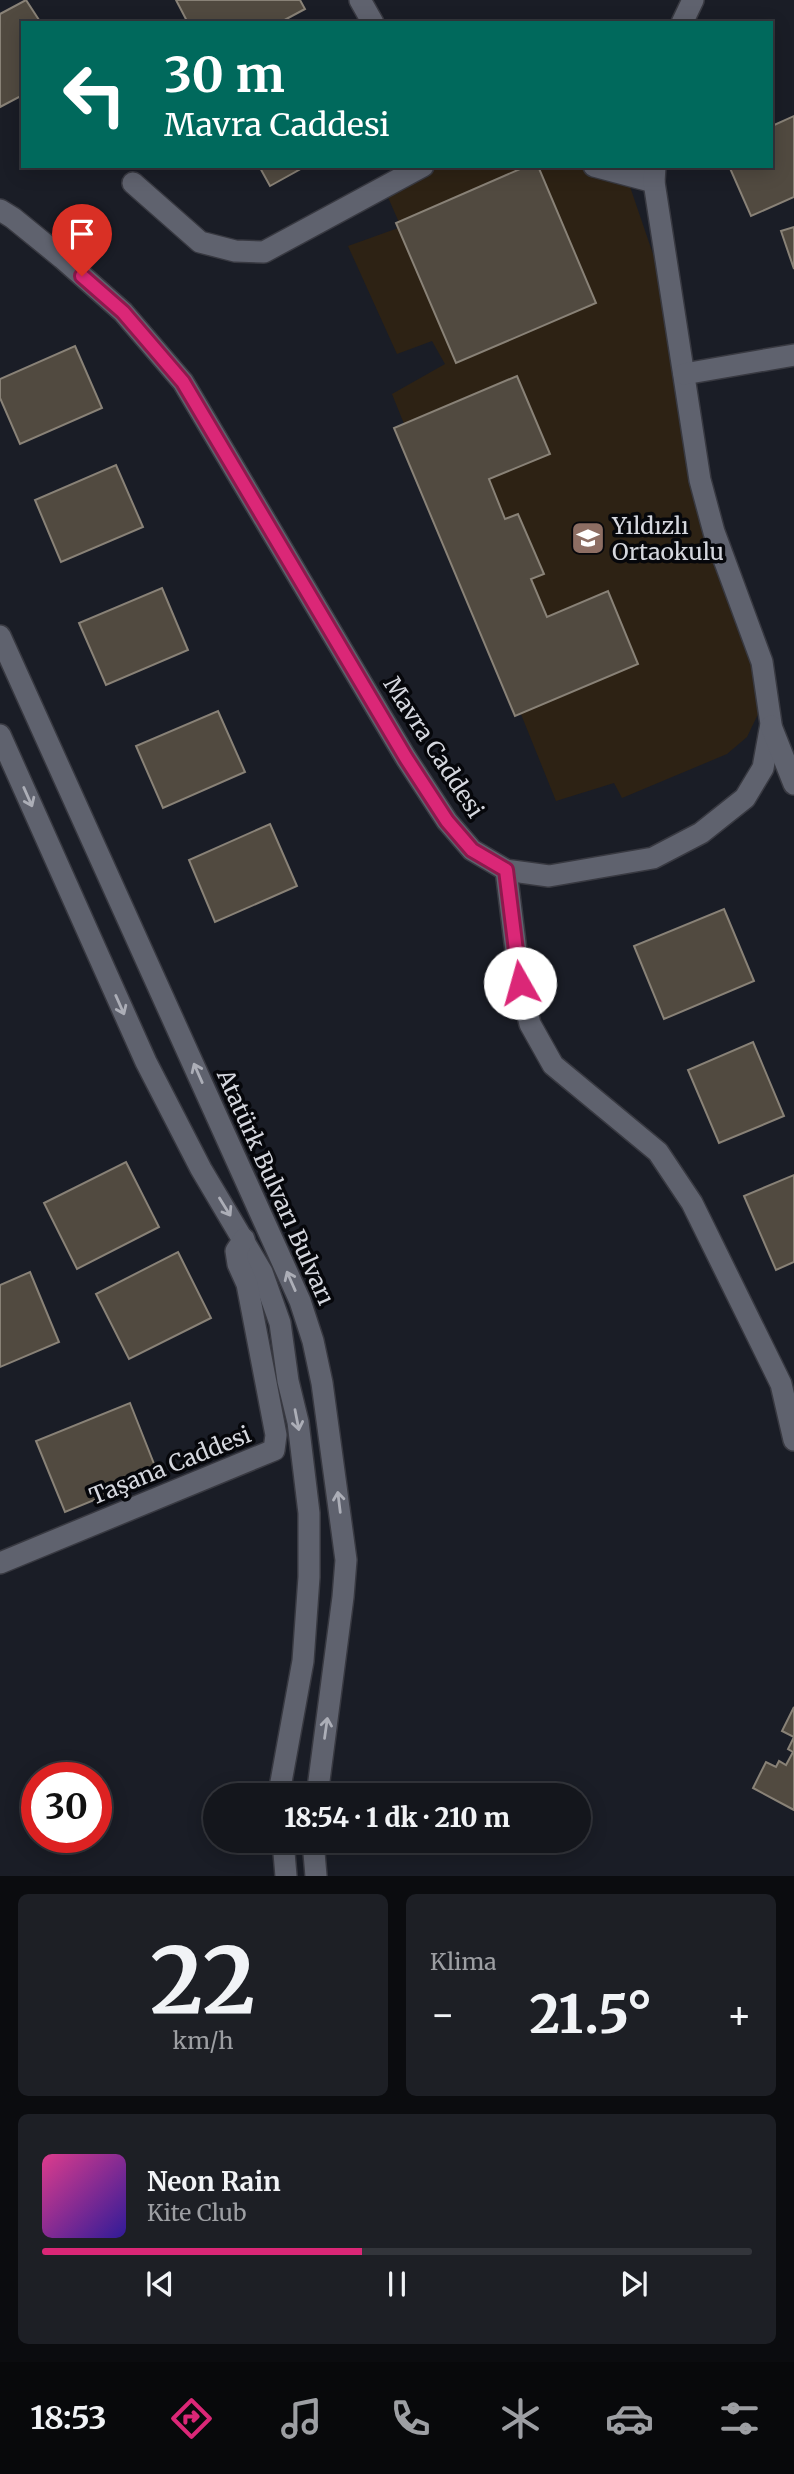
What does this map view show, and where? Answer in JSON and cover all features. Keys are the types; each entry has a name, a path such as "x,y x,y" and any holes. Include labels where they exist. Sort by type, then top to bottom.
{"street":[{"path":"360,0 372,21"},
{"path":"683,21 693,0"},
{"path":"133,183 200,242 235,251 264,252 418,168"},
{"path":"609,168 654,174"},
{"name":"Mavra Caddesi","path":"4,216 123,312 183,382 406,758 447,821 472,850 506,870 549,876 653,858 701,833 745,798 762,768 771,724 762,662 714,532 700,480 654,174"},
{"path":"684,374 794,355"},
{"name":"Atatürk Bulvarı Bulvarı","path":"0,636 300,1301 313,1341 324,1396 346,1560 344,1597 319,1783"},
{"path":"771,724 794,784"},
{"name":"Atatürk Bulvarı Bulvarı","path":"0,735 146,1062 201,1169 262,1272 280,1323 288,1381 298,1422 309,1513 309,1577 303,1661 281,1783"},
{"path":"506,870 520,983 530,1024 553,1065 657,1153 692,1203 781,1384 794,1440"},
{"name":"Taşana Caddesi","path":"0,1563 274,1451 276,1435 247,1284 238,1264 236,1251 244,1239"},
{"path":"284,1853 286,1875"},
{"path":"314,1853 316,1875"}],"shaded area":[{"name":"Yıldızlı Ortaokulu","path":"437,168 624,169 685,348 676,381 773,683 747,737 727,754 622,798 614,783 556,801 392,394 445,364 432,341 397,354 348,246 401,227 387,195"}],"building":[{"path":"26,0 40,21 21,21 21,96 0,107 0,14"},
{"path":"176,0 300,0 305,9 283,21 187,21"},
{"path":"794,116 794,197 751,216 730,168 773,168 773,126"},
{"path":"260,168 302,168 270,186"},
{"path":"522,168 539,168 596,303 456,363 396,223"},
{"path":"794,227 794,269 781,231"},
{"path":"75,346 102,408 20,444 0,398 0,379"},
{"path":"517,376 550,454 489,479 505,519 518,514 544,574 531,579 547,617 608,591 638,664 515,716 394,428"},
{"path":"116,465 143,527 61,562 35,500"},
{"path":"162,588 188,650 106,685 79,623"},
{"path":"218,711 245,772 163,808 136,746"},
{"path":"270,824 297,886 215,922 189,860"},
{"path":"724,909 754,981 664,1019 634,946"},
{"path":"753,1042 784,1116 719,1143 688,1070"},
{"path":"126,1162 159,1227 77,1269 44,1203"},
{"path":"794,1175 794,1262 776,1270 744,1196"},
{"path":"178,1252 211,1318 129,1359 96,1294"},
{"path":"30,1272 59,1342 0,1367 0,1285"},
{"path":"130,1403 158,1474 65,1512 36,1441"},
{"path":"794,1707 794,1737 782,1731"},
{"path":"794,1737 794,1810 753,1788 766,1762 776,1767 779,1761 786,1765 793,1752 788,1749"}],"place":[{"name":"Yıldızlı Ortaokulu","path":"588,538"}],"route":[{"path":"82,276 123,312 183,382 406,758 447,821 472,850 506,870 520,983"}]}
